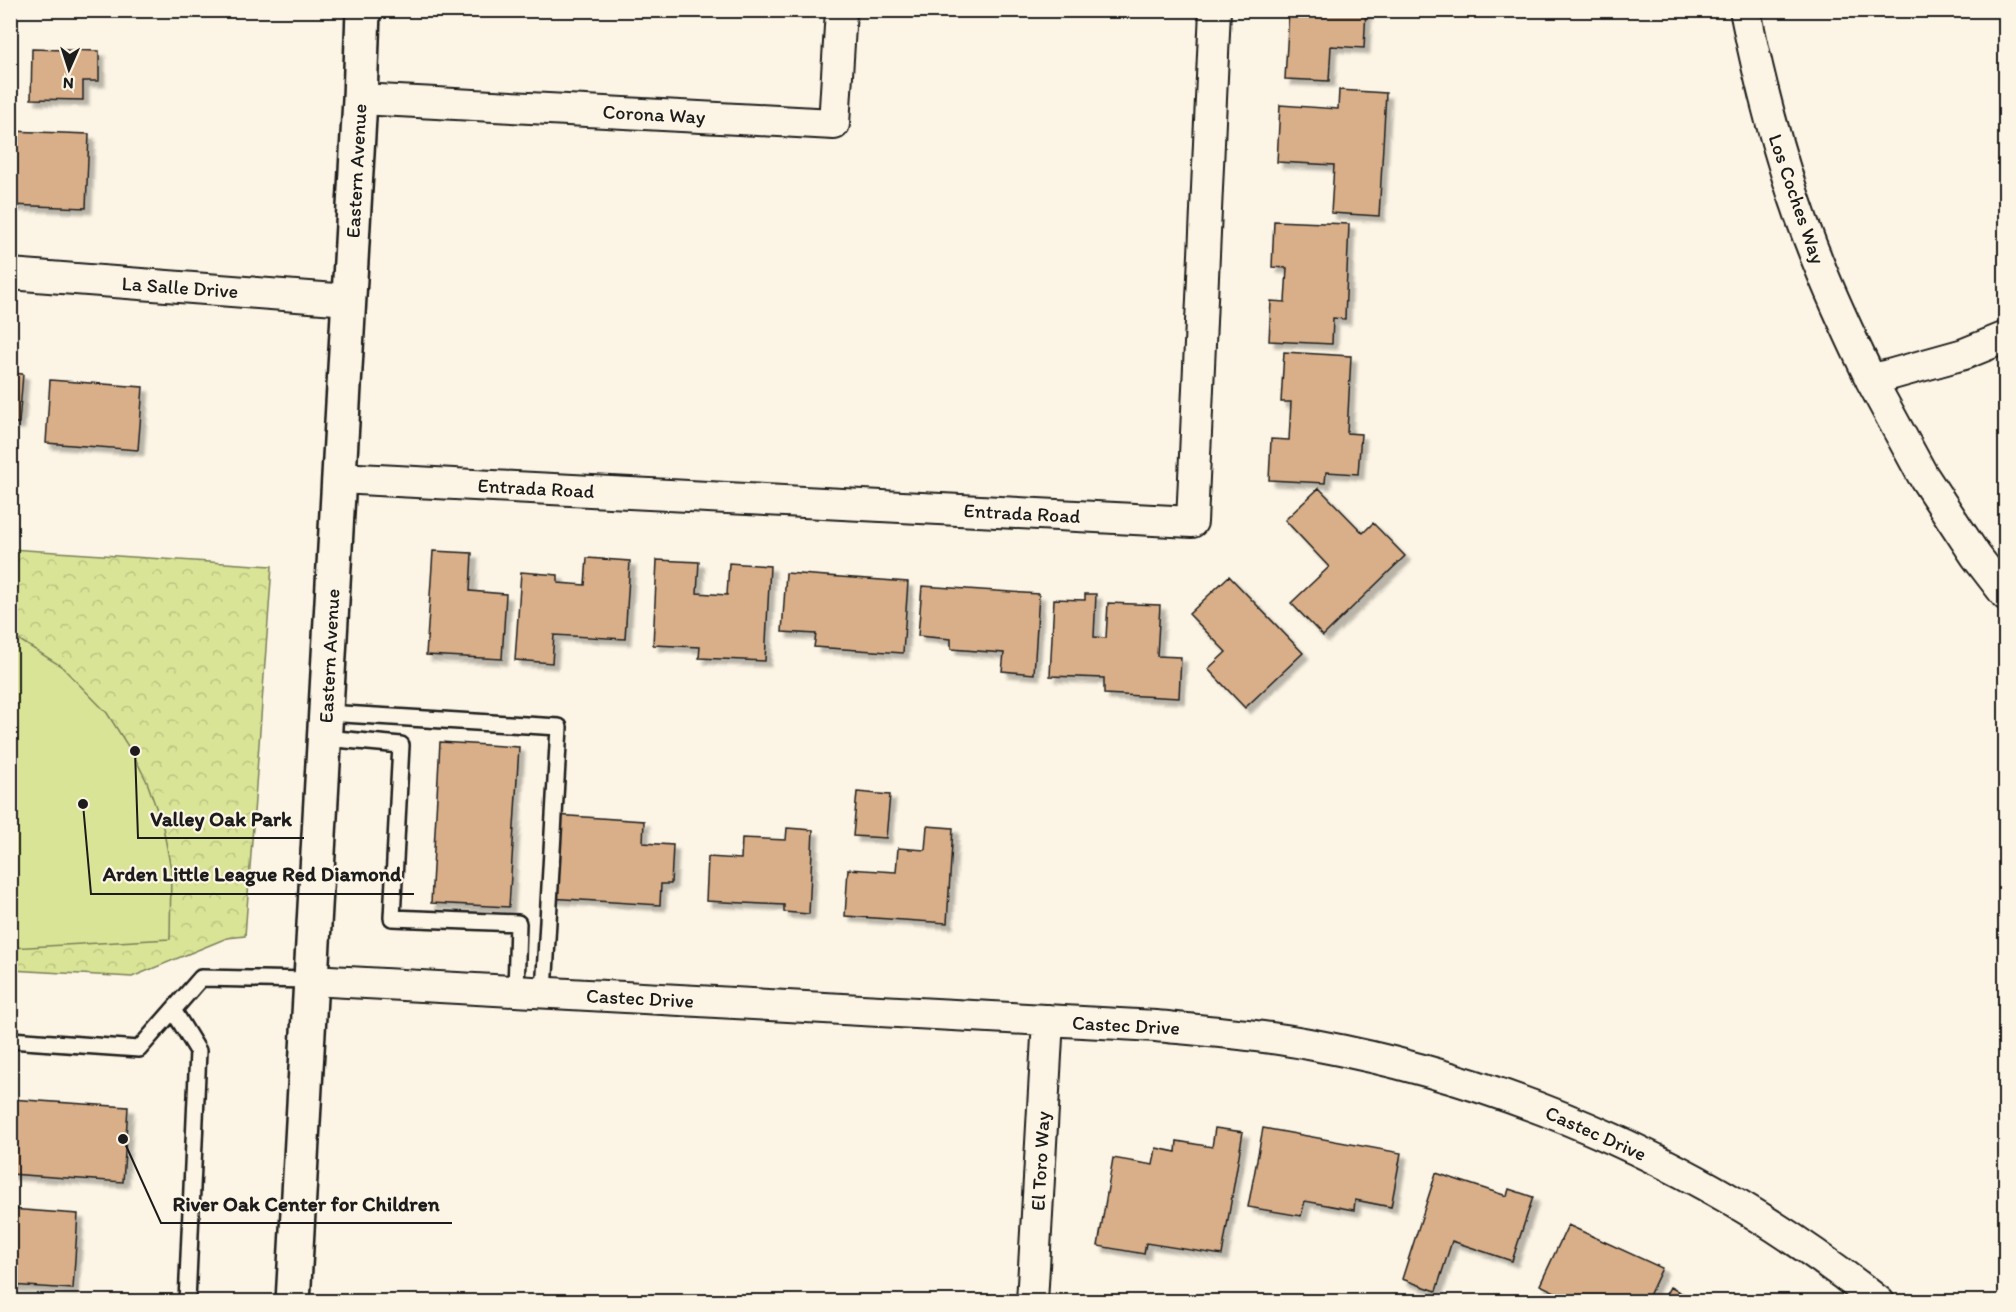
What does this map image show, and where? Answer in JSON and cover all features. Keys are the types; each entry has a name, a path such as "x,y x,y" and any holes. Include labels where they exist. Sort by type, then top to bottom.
{"main road":[{"name":"Eastern Avenue","path":"293,1302 360,99 363,10"}],"street":[{"name":"Corona Way","path":"360,99 834,124 841,10"},
{"name":"Entrada Road","path":"339,478 1192,522 1215,10"},
{"name":"Los Coches Way","path":"1745,10 1760,84 1788,178 1821,271 1871,380 1922,474 1976,556 2006,595"},
{"name":"La Salle Drive","path":"10,274 349,300"},
{"path":"1871,380 1964,354 2006,337"},
{"name":"Castec Drive","path":"311,980 1048,1020 1225,1032 1313,1045 1401,1064 1528,1103 1611,1137 1691,1176 1768,1222 1842,1272 1879,1302"},
{"name":"El Toro Way","path":"1032,1302 1048,1020"}],"lane":[{"path":"325,726 559,727 530,992"},
{"path":"325,726 402,745 392,918 518,923 530,992"},
{"path":"10,1040 139,1049 201,978 311,980"},
{"path":"173,1010 198,1051 187,1302"}],"green space":[{"path":"10,549 272,566 245,936 227,938 132,977 11,970"},
{"path":"10,634 61,666 107,713 133,754 147,782 163,827 171,869 170,939 11,948"}],"building":[{"path":"1289,10 1366,10 1364,48 1331,46 1329,81 1285,79"},
{"path":"32,49 99,51 99,81 83,81 83,100 31,99"},
{"path":"1339,90 1386,93 1379,216 1331,213 1334,165 1277,162 1280,105 1338,109"},
{"path":"10,131 89,134 86,208 10,205"},
{"path":"1274,221 1349,224 1345,319 1333,318 1332,344 1269,341 1271,301 1285,302 1287,268 1272,267"},
{"path":"1284,352 1351,356 1347,433 1361,434 1358,474 1326,472 1325,483 1269,480 1271,439 1289,440 1291,402 1281,402"},
{"path":"10,373 23,374 19,423 10,423"},
{"path":"50,380 143,387 138,450 46,443"},
{"path":"1319,488 1363,533 1373,523 1405,556 1323,636 1291,603 1329,567 1285,520"},
{"path":"433,551 472,553 470,591 506,594 502,659 426,655"},
{"path":"587,558 630,561 625,639 554,635 552,663 515,660 521,572 558,575 558,583 585,585"},
{"path":"657,560 699,562 697,593 727,595 729,563 770,566 765,661 699,658 700,647 653,645"},
{"path":"786,573 908,582 903,653 814,647 816,634 782,632"},
{"path":"1229,576 1303,653 1245,708 1208,669 1226,652 1189,614"},
{"path":"922,586 1039,594 1034,674 1002,671 1004,653 951,649 951,639 918,636"},
{"path":"1085,594 1096,594 1094,637 1106,638 1108,603 1160,605 1157,656 1181,657 1179,698 1104,694 1104,678 1050,676 1054,599 1085,600"},
{"path":"440,742 519,747 509,907 431,903"},
{"path":"857,792 890,795 886,838 853,836"},
{"path":"555,815 644,821 643,843 673,845 671,884 661,884 660,905 549,898"},
{"path":"927,826 953,828 947,923 845,916 848,869 896,872 898,848 925,850"},
{"path":"787,828 813,830 809,914 784,912 784,905 706,901 708,857 741,859 742,838 786,840"},
{"path":"10,1099 128,1107 123,1182 10,1174"},
{"path":"1215,1128 1243,1132 1222,1255 1146,1243 1144,1254 1098,1246 1113,1158 1153,1165 1156,1148 1176,1152 1177,1141 1212,1147"},
{"path":"1263,1128 1401,1153 1391,1207 1355,1200 1354,1210 1305,1201 1301,1216 1248,1207"},
{"path":"1436,1173 1507,1196 1509,1189 1533,1197 1512,1261 1452,1241 1436,1291 1402,1279"},
{"path":"10,1209 78,1214 73,1289 10,1285"},
{"path":"1568,1225 1662,1268 1646,1302 1576,1302 1540,1285"},
{"path":"1670,1287 1698,1302 1662,1302"}],"place":[{"name":"Valley Oak Park","path":"135,751"},
{"name":"Arden Little League Red Diamond","path":"83,804"},
{"name":"River Oak Center for Children","path":"123,1139"}]}
